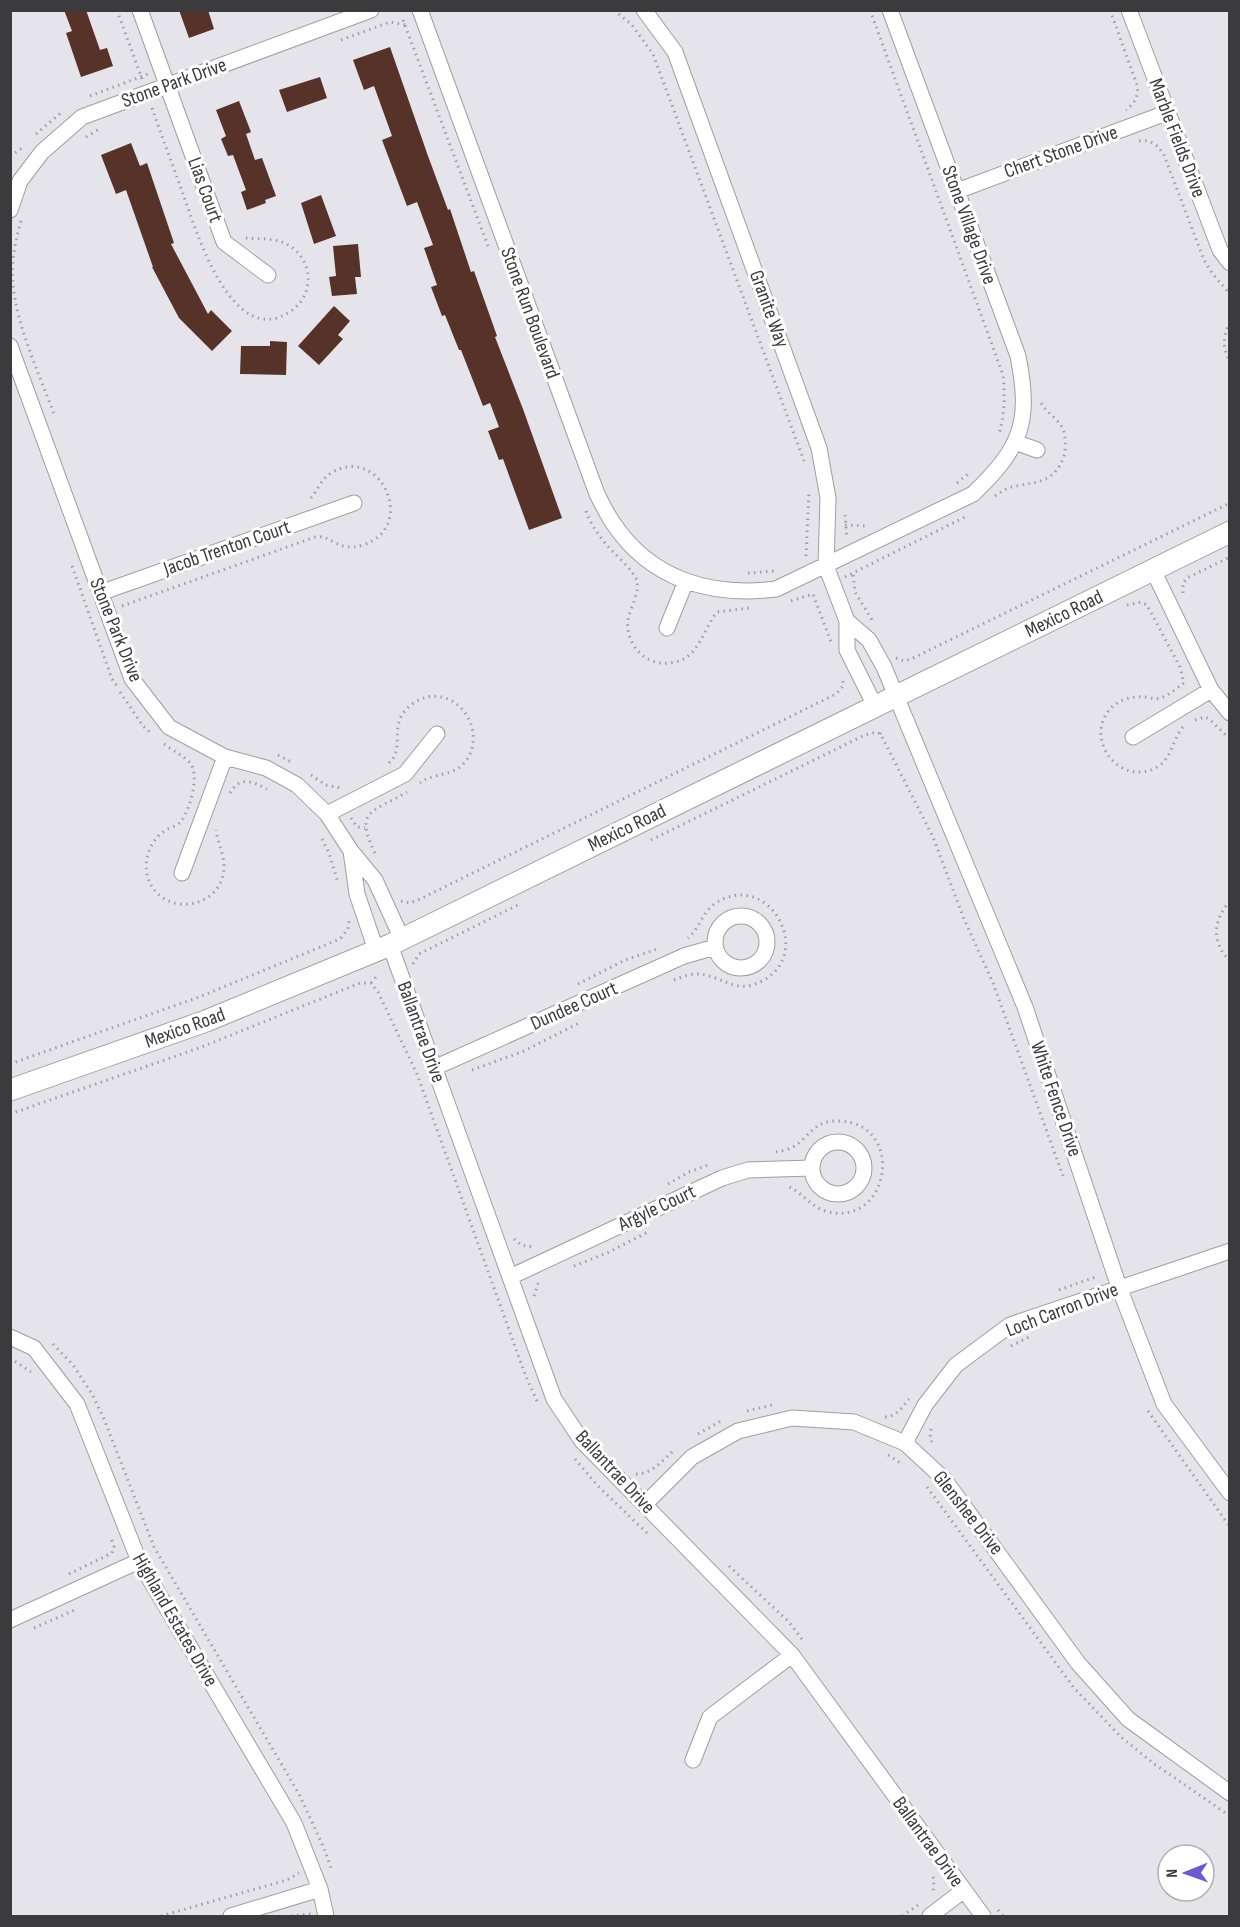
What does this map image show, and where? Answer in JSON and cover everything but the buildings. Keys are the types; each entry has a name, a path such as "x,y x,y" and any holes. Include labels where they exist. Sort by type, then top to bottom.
{"street":[{"name":"Lias Court","path":"140,10 224,242 268,275"},
{"name":"Stone Park Drive","path":"15,207 20,181 42,152 82,117 371,10"},
{"name":"Stone Run Boulevard","path":"420,10 597,494 613,523 630,544 658,569 686,581 726,590 753,592 776,589 826,566"},
{"name":"Granite Way","path":"644,10 675,52 819,448 828,498 826,566 847,621 847,650 875,706"},
{"name":"Stone Village Drive","path":"826,566 973,494 997,471 1012,450 1023,422 1024,387 1018,356 890,10"},
{"name":"Marble Fields Drive","path":"1129,10 1220,250 1230,263"},
{"name":"Chert Stone Drive","path":"957,191 1166,112"},
{"name":"Stone Park Drive","path":"10,346 132,679 169,727 225,757 266,768 297,785 327,814 351,851 375,880 389,945"},
{"path":"1015,442 1037,450"},
{"name":"Jacob Trenton Court","path":"100,593 354,503"},
{"name":"Mexico Road","path":"10,1090 206,1021 389,945 1230,532"},
{"path":"1153,570 1211,690 1230,713"},
{"path":"667,628 686,581"},
{"name":"Granite Way","path":"847,621 869,640 896,696"},
{"path":"1133,737 1211,690"},
{"name":"White Fence Drive","path":"896,696 1024,1007 1119,1287 1164,1404 1230,1493"},
{"path":"327,814 405,774 437,734"},
{"path":"182,873 225,757"},
{"name":"Stone Park Drive","path":"351,851 357,894 389,945"},
{"name":"Ballantrae Drive","path":"389,945 554,1399 582,1441 792,1655 983,1917"},
{"name":"Dundee Court","path":"434,1068 684,956 715,947"},
{"name":"Argyle Court","path":"510,1276 722,1178 748,1170 812,1168"},
{"name":"Loch Carron Drive","path":"905,1443 925,1406 956,1365 1010,1325 1230,1251"},
{"name":"Highland Estates Drive","path":"10,1337 34,1348 77,1404 139,1561 294,1823 302,1869 320,1889 318,1915"},
{"name":"Glenshee Drive","path":"645,1504 692,1457 738,1431 792,1418 854,1422 905,1443 944,1479 1078,1663 1128,1719 1230,1793"},
{"path":"10,1620 139,1561"},
{"path":"693,1760 710,1717 792,1655"},
{"path":"231,1917 320,1889"},
{"path":"930,1917 964,1890"}],"path":[{"path":"614,10 632,25 653,54 806,466"},
{"path":"870,10 1003,375 1006,398 1004,418 998,435"},
{"path":"1110,10 1138,92 1135,102 1121,112"},
{"path":"403,20 492,257"},
{"path":"338,41 390,22 405,25"},
{"path":"84,138 111,124"},
{"path":"1131,143 1145,140 1160,149 1204,260 1230,294"},
{"path":"15,207 16,242 12,264 18,315 54,416"},
{"path":"1230,322 1224,333 1223,342 1230,362"},
{"path":"989,500 1006,489 1041,482 1049,477 1061,462 1065,453 1065,435 1062,426 1041,402 1040,390"},
{"path":"954,485 971,472"},
{"path":"805,564 809,488"},
{"path":"893,656 904,660 911,659 1230,503"},
{"path":"586,511 590,522 604,542 635,576 637,592 628,620 628,629 634,646 647,659 664,664 682,660 696,649 710,620 717,612 752,608"},
{"path":"877,628 855,592 853,574 972,512"},
{"path":"845,525 876,524"},
{"path":"1185,601 1182,588 1188,578 1230,557"},
{"path":"738,573 775,571"},
{"path":"116,588 124,612"},
{"path":"782,603 813,594 834,651"},
{"path":"1125,606 1141,602 1147,605 1180,667 1184,683 1163,697 1155,699 1141,696 1116,703 1109,710 1101,727 1102,745 1106,754 1118,766 1126,770 1143,772 1152,770 1160,766 1167,757 1183,726 1205,717 1230,739"},
{"path":"396,894 410,903 418,900 837,694 843,686 842,672"},
{"path":"376,854 366,834 366,818 370,813 406,793 428,777 451,773 464,763 474,738 466,712 453,700 444,697 426,697 411,705 404,711 397,727 396,756 381,767"},
{"path":"880,734 883,729"},
{"path":"641,845 865,735 877,732 880,734 933,837 964,919 993,983 1067,1186"},
{"path":"274,754 284,757 301,768"},
{"path":"309,774 326,785 343,788"},
{"path":"235,784 250,782 272,791"},
{"path":"318,832 329,853 339,884"},
{"path":"1230,901 1223,909 1216,927 1218,946 1230,962"},
{"path":"412,968 419,954 519,904"},
{"path":"10,1064 200,997 340,939 348,929 348,915"},
{"path":"371,983 376,976"},
{"path":"10,1114 199,1048 360,983 371,983"},
{"path":"371,983 378,992"},
{"path":"770,1152 792,1149 818,1125 839,1121 868,1131 880,1148 883,1158 882,1179 873,1197 865,1204 846,1212 825,1211 807,1200 797,1190 788,1186 777,1186"},
{"path":"660,1189 689,1172 714,1163"},
{"path":"566,1269 608,1253 659,1226"},
{"path":"509,1232 521,1245 531,1248 536,1246"},
{"path":"1059,1290 1099,1276"},
{"path":"536,1307 534,1290 546,1278"},
{"path":"1004,1350 1037,1333"},
{"path":"47,1340 73,1365 92,1394 154,1547 299,1794 321,1839 333,1876"},
{"path":"10,1358 33,1374"},
{"path":"875,1414 885,1418 892,1417 901,1410 912,1394"},
{"path":"739,1413 777,1404"},
{"path":"694,1436 729,1417"},
{"path":"932,1424 930,1437 935,1448"},
{"path":"632,1473 648,1472 677,1448"},
{"path":"886,1453 908,1468"},
{"path":"925,1485 1074,1688 1098,1715 1153,1763 1230,1816"},
{"path":"63,1576 111,1553 114,1547 110,1532"},
{"path":"724,1561 789,1622 810,1651"},
{"path":"28,1630 87,1604"},
{"path":"161,1917 286,1880 302,1869 304,1893"},
{"path":"996,1907 1003,1917"},
{"path":"286,1917 318,1915"}]}
